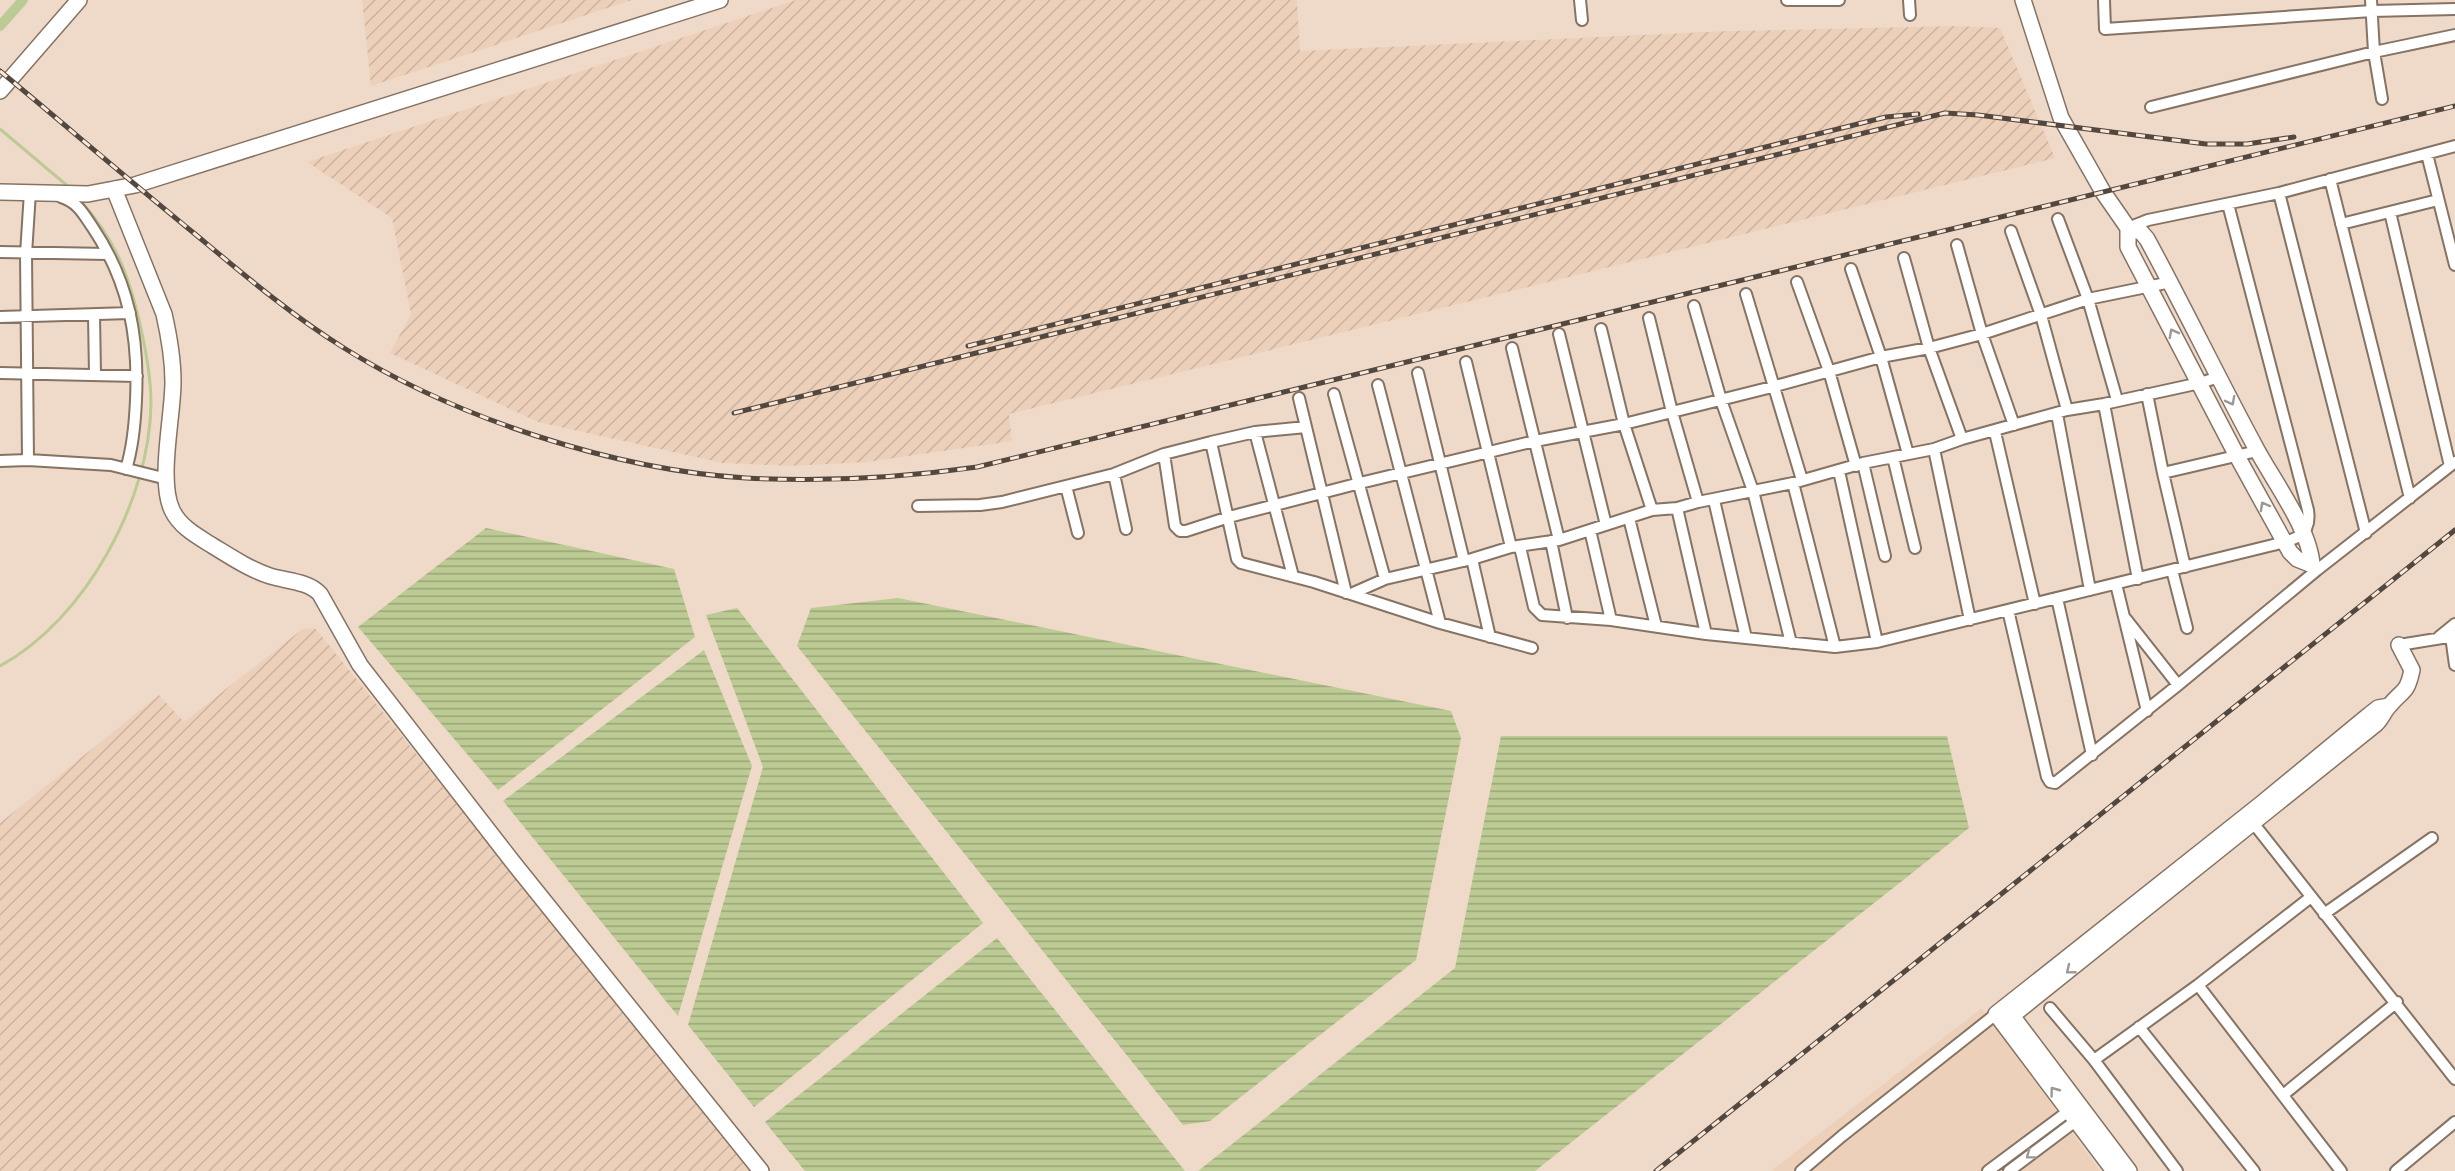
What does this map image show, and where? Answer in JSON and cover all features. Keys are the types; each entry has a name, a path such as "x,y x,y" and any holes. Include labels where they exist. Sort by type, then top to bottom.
{"street":[{"path":"0,91 79,0"},
{"path":"0,192 88,194 135,185 720,0"},
{"path":"1580,0 1581,20"},
{"path":"1787,0 1839,0"},
{"path":"1909,0 1910,15"},
{"path":"2023,0 2061,118 2103,192 2128,228 2144,234 2257,451 2304,533 2311,552 2312,565 2297,559 2284,542 2236,456 2128,247 2128,228"},
{"path":"2104,0 2105,29 2372,5 2455,9"},
{"path":"2372,5 2374,52 2382,99"},
{"path":"2151,107 2374,52 2455,35"},
{"path":"2128,228 2148,220 2279,193 2455,146"},
{"path":"2427,154 2455,265"},
{"path":"2330,179 2410,498"},
{"path":"114,189 164,314 169,334 173,382 167,479 171,507 178,520 188,530 251,568 270,576 311,586 320,594 360,665 512,861 761,1171"},
{"path":"28,460 26,254 30,192"},
{"path":"2279,193 2366,533"},
{"path":"49,194 76,204 108,254 123,287 136,345 137,376 130,470"},
{"path":"2341,224 2438,200"},
{"path":"1466,362 1515,547 1536,611 1542,615 1611,620 1706,634 1835,647 1877,642 2284,542 2308,529 2310,520 2308,510 2228,204"},
{"path":"2008,610 2047,777 2050,782 2060,780 2317,570 2453,464 2390,212"},
{"path":"2058,219 2088,299 2116,400"},
{"path":"2011,231 2041,315 2062,412 2090,591"},
{"path":"1957,244 1983,334 2014,425"},
{"path":"0,252 108,254"},
{"path":"1904,258 1929,348 1962,439"},
{"path":"1851,269 1881,357 1908,454"},
{"path":"1797,282 1859,464 1885,556"},
{"path":"1164,454 1177,529 1186,531 1321,492 1535,441 1624,424 1881,357 1929,348 1983,334 2088,299 2150,288 2170,282"},
{"path":"1746,294 1797,482 1835,647"},
{"path":"1694,306 1721,400 1753,491 1791,643"},
{"path":"0,317 130,313"},
{"path":"94,315 95,375"},
{"path":"1649,318 1672,412 1698,501"},
{"path":"1601,329 1624,424 1652,510"},
{"path":"1559,334 1606,525"},
{"path":"1512,348 1535,441 1555,541 1567,618"},
{"path":"0,373 137,376"},
{"path":"1418,373 1490,637"},
{"path":"1348,594 1385,579 1515,547 1555,541 1652,510 1677,508 1698,501 1714,500 1797,482 1859,464 1935,449 1962,439 1995,432 2062,412 2219,377"},
{"path":"1378,385 1440,623"},
{"path":"1334,394 1385,579"},
{"path":"2147,394 2185,567"},
{"path":"1299,398 1348,594"},
{"path":"2104,404 2138,579"},
{"path":"918,506 992,504 1114,474 1164,454 1211,442 1255,432 1306,427"},
{"path":"1255,432 1293,576"},
{"path":"1995,432 2035,604"},
{"path":"1211,442 1237,559 1240,563 1293,576 1440,623 1532,648"},
{"path":"1935,449 1970,620"},
{"path":"2163,473 2257,451"},
{"path":"1893,457 1915,548"},
{"path":"0,461 28,460 111,465 167,479"},
{"path":"1839,471 1877,642"},
{"path":"1114,474 1126,529"},
{"path":"1066,486 1078,533"},
{"path":"1714,500 1746,638"},
{"path":"1677,508 1706,634"},
{"path":"1629,518 1656,626"},
{"path":"1590,530 1611,620"},
{"path":"2172,570 2187,628"},
{"path":"2116,584 2146,711"},
{"path":"2056,598 2092,755"},
{"path":"2124,616 2178,685"},
{"path":"2439,637 2455,624"},
{"path":"1801,1171 1842,1136 2254,824 2376,724 2389,706 2409,687 2412,670 2399,645 2453,636 2455,665"},
{"path":"2004,1015 2369,715 2378,708 2389,706"},
{"path":"2254,824 2397,1002 2455,1079"},
{"path":"2324,914 2432,838"},
{"path":"2094,1060 2198,985 2312,897"},
{"path":"2198,985 2342,1171"},
{"path":"2283,1095 2397,1002"},
{"path":"2050,1008 2094,1060 2177,1171"},
{"path":"2004,1015 2077,1112 2129,1171"},
{"path":"2139,1027 2254,1171"},
{"path":"1988,1171 2077,1112"},
{"path":"2009,1171 2077,1112"},
{"path":"2077,1112 2114,1171"},
{"path":"2396,1171 2455,1122"}],"shaded area":[{"path":"362,0 632,0 371,86"},
{"path":"796,0 1297,0 1300,51 1729,31 1958,26 2000,28 2055,158 1009,414 1012,441 867,462 789,466 723,463 538,422 390,353 411,314 392,218 307,162"},
{"path":"486,528 674,569 695,637 498,790 358,627"},
{"path":"898,598 1451,711 1461,738 1416,960 1210,1121 1183,1125 797,646 811,608"},
{"path":"737,608 983,923 754,1107 688,1025 763,767 706,615"},
{"path":"304,628 316,629 752,1171 0,1171 0,823 159,695 184,722"},
{"path":"704,650 752,766 678,1016 503,801"},
{"path":"1501,736 1947,736 1969,828 1535,1171 1198,1171 1455,968"},
{"path":"997,938 1185,1171 805,1171 765,1122"},
{"path":"1982,1008 2100,1171 1771,1171"}],"waterway":[{"path":"0,26 23,0"},
{"path":"0,129 70,188"},
{"path":"0,666 31,645 60,619 85,588 107,553 125,516 139,478 148,440 150,387 136,308 114,248 101,226 80,200"}],"railway":[{"path":"0,71 268,294 305,322 344,348 435,397 485,418 538,436 591,452 644,464 696,473 804,480 919,474 977,467 2455,106"},
{"path":"734,413 1945,113 1978,115 2206,144 2247,144 2294,137"},
{"path":"968,346 1886,117 1918,114"},
{"path":"1656,1171 2455,530"}]}
